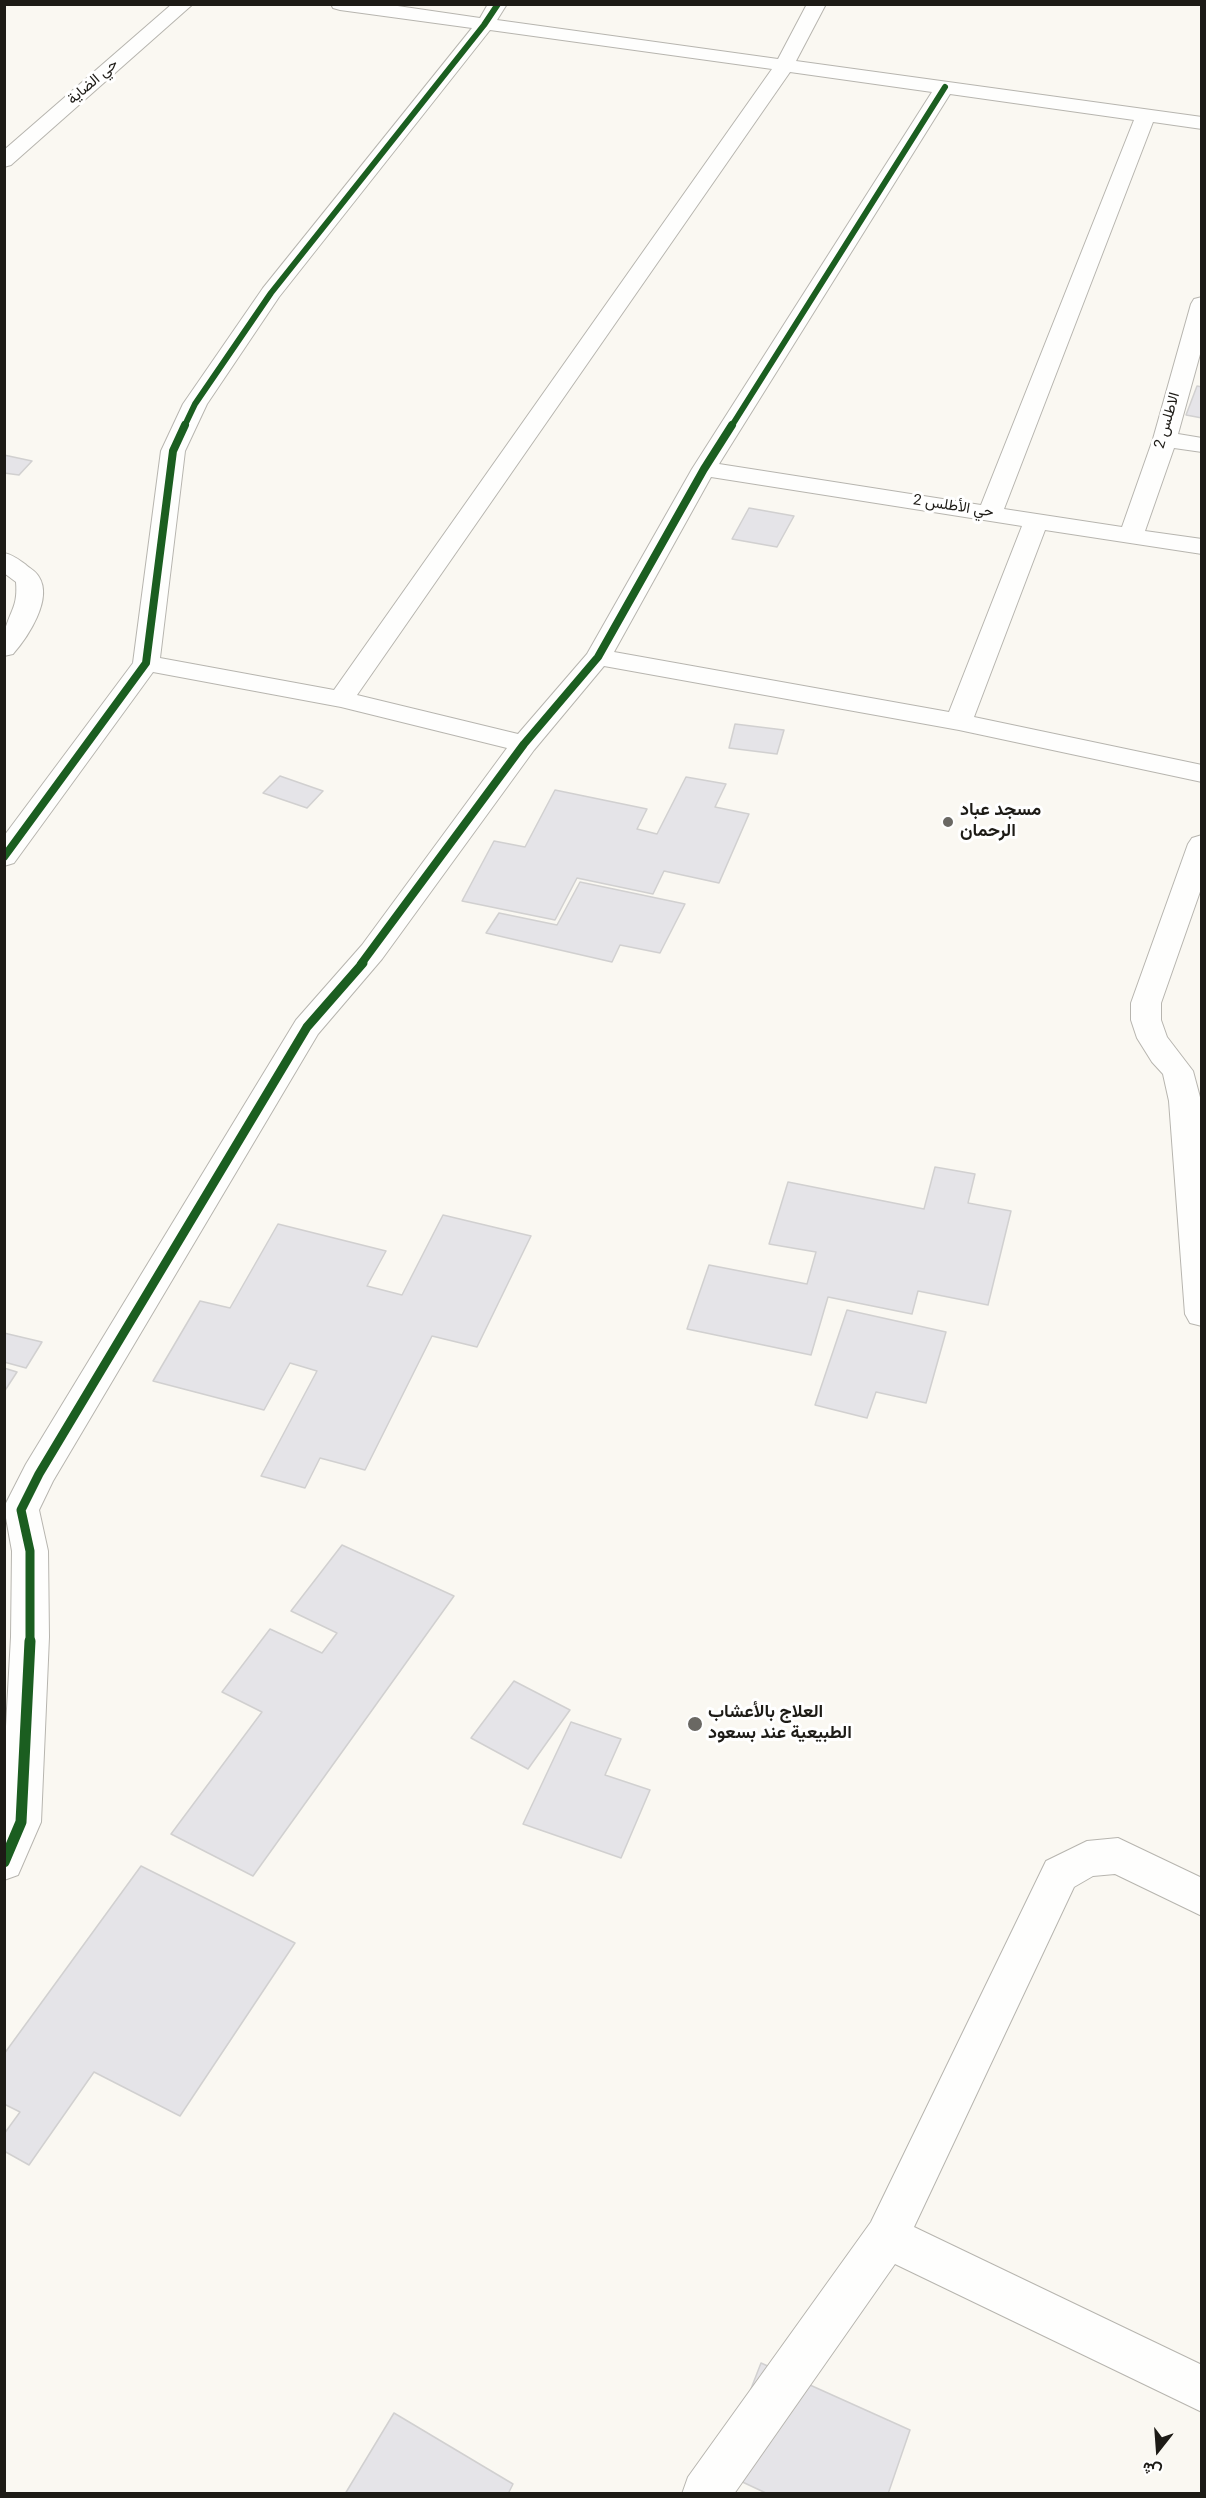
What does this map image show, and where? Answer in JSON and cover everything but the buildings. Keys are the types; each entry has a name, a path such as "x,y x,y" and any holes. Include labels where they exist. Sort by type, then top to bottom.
{"street":[{"name":"حي الضاية","path":"4,161 184,4"},
{"path":"340,4 1202,123"},
{"path":"4,857 146,663 173,451 195,404 271,293 484,25 498,4"},
{"path":"341,699 784,66 817,4"},
{"path":"4,1862 21,1822 17,1633 30,1551 21,1510 39,1474 307,1027 372,952 524,744 598,657 704,469 945,87"},
{"path":"990,514 1146,115"},
{"name":"الاطلس 2","path":"1131,536 1165,439 1202,304"},
{"path":"1165,439 1202,445"},
{"name":"حي الأطلس 2","path":"704,469 1202,548"},
{"path":"959,722 1036,521"},
{"path":"4,560 28,579 30,596 26,618 4,648"},
{"path":"598,657 959,722 1202,774"},
{"path":"146,663 341,699 524,744"},
{"path":"1202,844 1146,1003 1146,1020 1152,1038 1163,1055 1191,1084 1202,1314"},
{"path":"705,2493 887,2237 1060,1874 1087,1859 1118,1856 1202,1898"},
{"path":"887,2237 1202,2389"}],"cycle path":[{"path":"4,857 146,663 173,451 195,404 271,293 484,25 498,4"},
{"path":"4,1862 21,1822 30,1637 30,1551 21,1510 39,1474 307,1027 372,952 524,744 598,657 704,469 945,87"}],"place":[{"name":"مسجد عباد الرحمان","path":"948,822"},
{"name":"العلاج بالأعشاب الطبيعية عند بسعود","path":"695,1724"}]}
